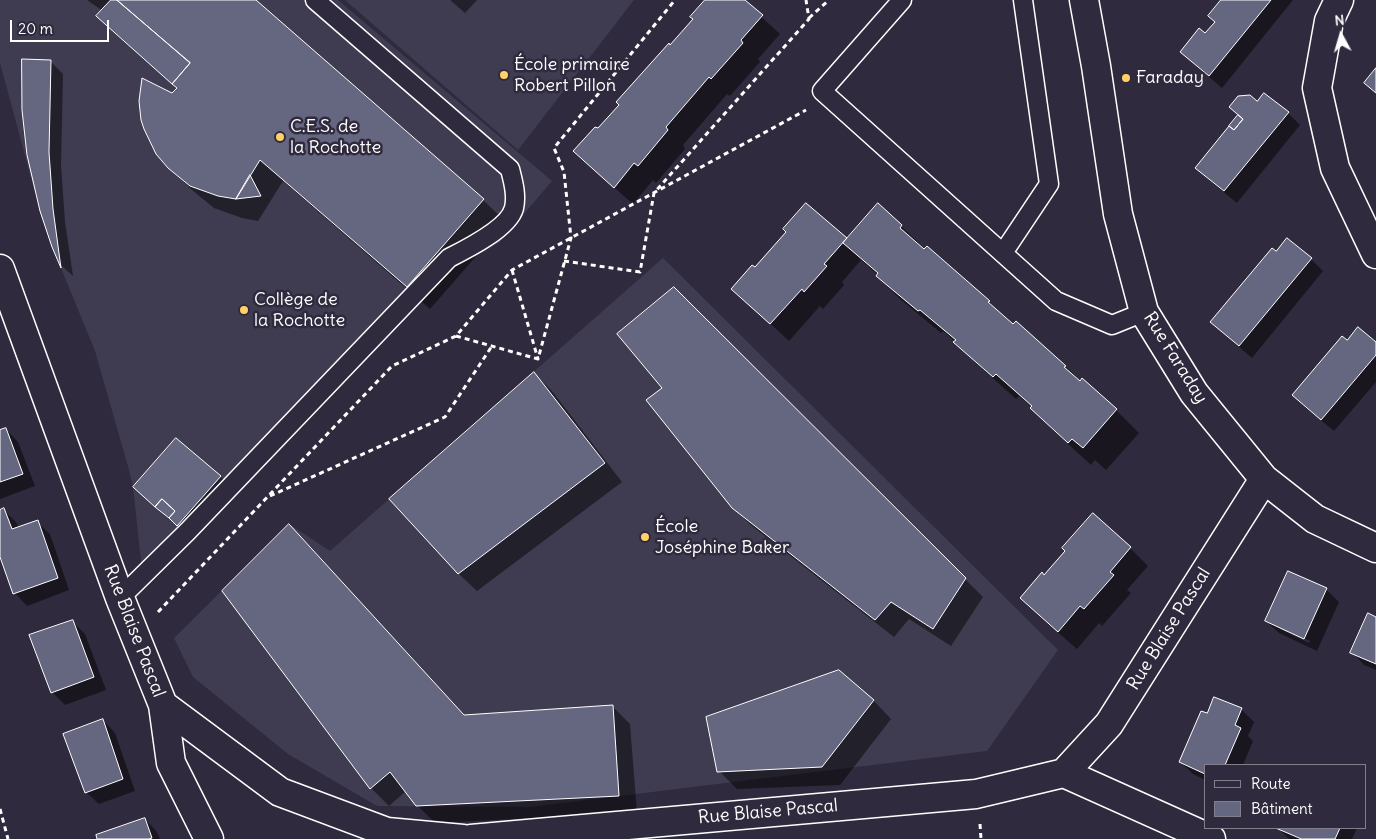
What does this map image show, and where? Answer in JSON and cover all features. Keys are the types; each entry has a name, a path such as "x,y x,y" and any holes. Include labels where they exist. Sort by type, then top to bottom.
{"street":[{"name":"Rue Faraday","path":"1084,0 1118,214 1144,312 1194,392 1264,478 1315,518 1376,548"},
{"path":"1339,0 1329,21 1317,88 1335,168 1376,254"},
{"name":"Rue Blaise Pascal","path":"0,269 120,598 163,705 280,792 387,832 406,837 463,839"},
{"name":"Rue Blaise Pascal","path":"471,839 976,794 1064,773 1109,724 1264,478"},
{"path":"163,705 171,763 209,839"},
{"path":"1064,773 1211,839"}],"lane":[{"path":"120,598 188,531 449,258 476,245 506,221 514,209 515,190 510,169 315,0"},
{"path":"902,0 822,90 1056,301 1112,325 1144,312"},
{"path":"1003,253 1049,184 1023,0"}],"path":[{"path":"538,359 571,238 564,172 554,148 675,0"},
{"path":"806,0 809,19"},
{"path":"564,261 640,272 654,193 809,19 829,0"},
{"path":"135,636 392,366 456,336 512,270 830,97"},
{"path":"512,270 538,359"},
{"path":"456,336 538,359"},
{"path":"267,498 444,417 492,346"},
{"path":"0,809 8,839"}],"shaded area":[{"name":"Collège de la Rochotte","path":"0,0 338,0 552,181 499,243 456,261 144,589 133,487 129,470 95,351 61,268 60,255 52,247 40,211 0,63"},
{"name":"École primaire Robert Pillon","path":"345,0 634,0 518,150"},
{"name":"École Joséphine Baker","path":"663,258 1058,650 987,751 530,807 377,806 288,754 193,677 174,638 289,524 330,551"}],"building":[{"path":"111,0 117,0 190,63 172,84 96,16"},
{"name":"C.E.S. de la Rochotte","path":"117,0 256,0 484,199 407,287 260,160 236,199 218,196 190,186 168,168 156,154 141,120 139,101 142,78 172,93 177,88 172,84 190,63"},
{"path":"705,0 745,0 763,15 741,40 743,43 711,79 709,77 666,127 668,130 638,166 634,163 614,188 573,151 619,105 616,102 693,19 690,17"},
{"path":"1221,0 1271,0 1209,76 1180,52 1199,28 1205,33 1215,22 1208,16"},
{"path":"22,59 51,60 49,152 53,209 61,268 40,211 27,155 22,110"},
{"path":"1376,68 1376,93 1364,83"},
{"path":"1264,93 1289,112 1224,191 1195,168 1229,126 1234,130 1243,119 1229,107 1238,96 1250,95 1257,101"},
{"path":"1238,115 1243,119 1234,130 1229,126"},
{"path":"250,175 261,196 236,199"},
{"path":"806,203 847,238 824,264 827,266 804,292 802,289 770,324 731,289 752,265 755,267 786,232 783,229"},
{"path":"878,203 902,225 900,228 924,249 927,246 990,301 988,302 1013,324 1016,321 1080,381 1082,378 1117,409 1083,448 1072,439 1068,443 1030,408 1032,406 996,374 993,377 953,342 956,340 876,276 878,273 843,243"},
{"path":"1287,238 1312,258 1239,346 1210,322 1272,248 1276,251"},
{"path":"674,287 966,578 933,629 891,602 875,620 732,508 646,400 662,388 617,334"},
{"path":"1358,327 1376,342 1376,355 1321,420 1292,395 1342,336 1347,340"},
{"path":"534,372 605,463 458,574 389,499"},
{"path":"6,428 23,474 0,482 0,430"},
{"path":"176,438 221,476 177,526 169,518 175,511 162,499 155,507 133,487"},
{"path":"162,499 175,511 169,518 155,507"},
{"path":"4,508 12,529 38,520 58,578 13,594 0,557 0,510"},
{"path":"1093,513 1131,547 1110,572 1114,575 1084,609 1080,606 1058,632 1020,598 1042,572 1044,575 1065,551 1062,548"},
{"path":"289,524 464,715 613,705 619,796 416,806 390,772 370,789 222,591"},
{"path":"1288,571 1327,588 1304,639 1265,621"},
{"path":"1368,613 1376,617 1376,664 1350,653"},
{"path":"73,620 94,677 51,693 29,635"},
{"path":"839,670 874,700 822,767 717,772 706,717"},
{"path":"1214,697 1242,708 1235,725 1241,728 1225,764 1204,764 1204,774 1179,762 1201,711 1207,713"},
{"path":"103,719 123,779 85,793 63,734"},
{"path":"145,818 152,838 97,839 96,835"},
{"path":"1278,829 1340,829 1335,839 1302,839"}],"place":[{"name":"École primaire Robert Pillon","path":"504,75"},
{"name":"Faraday","path":"1126,78"},
{"name":"C.E.S. de la Rochotte","path":"280,137"},
{"name":"Collège de la Rochotte","path":"244,310"},
{"name":"École Joséphine Baker","path":"645,537"}]}
